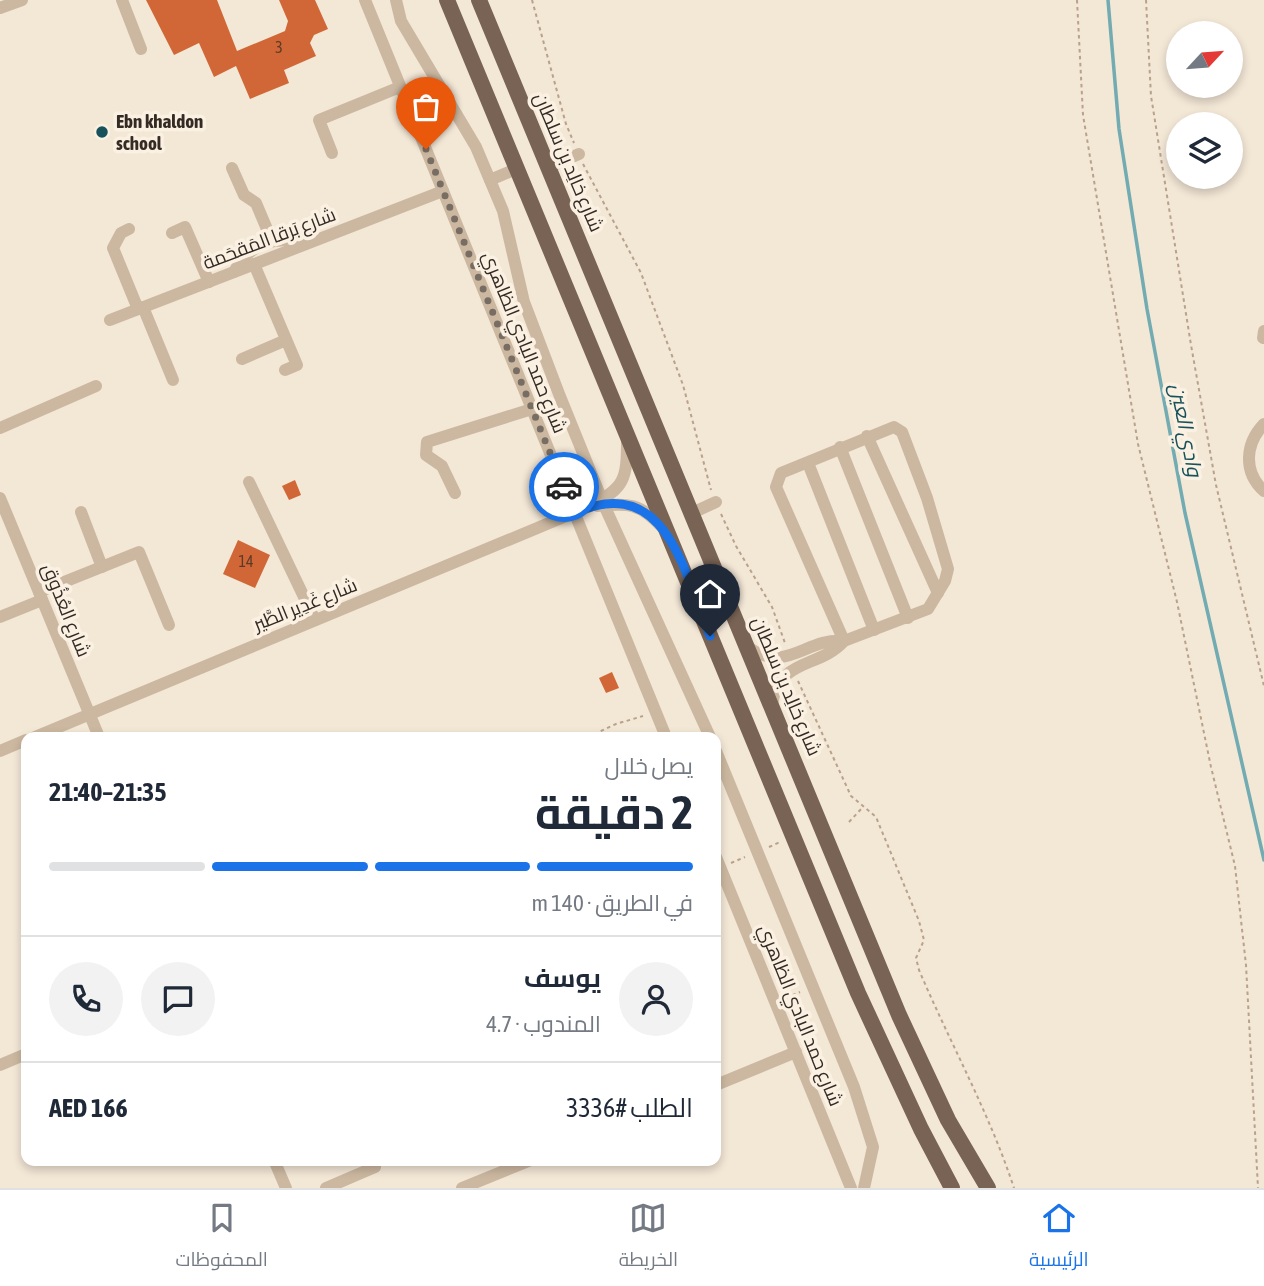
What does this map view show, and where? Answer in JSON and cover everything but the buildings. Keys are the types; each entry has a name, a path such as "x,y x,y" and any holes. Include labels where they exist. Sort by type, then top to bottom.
{"main road":[{"path":"447,0 858,993 921,1129 952,1188"},
{"name":"شارع خالِد بن سلطان","path":"479,0 899,1015 948,1120 988,1188"}],"street":[{"path":"0,8 22,0"},
{"path":"122,0 141,49"},
{"name":"شارع حمد البادي الظاهري","path":"365,0 664,732"},
{"path":"396,0 401,21 476,147 503,211 524,302 603,503 708,732"},
{"path":"332,153 319,120 400,87"},
{"path":"549,167 579,154"},
{"path":"232,168 244,195 256,203 272,241"},
{"path":"490,180 516,169"},
{"name":"شارع بَرقا المَقحَمة","path":"110,320 443,191"},
{"path":"172,233 185,227 209,282"},
{"path":"129,229 121,233 113,248 173,380"},
{"path":"234,272 249,252 272,241 289,240 305,244"},
{"path":"254,264 270,318 286,340 297,365 285,370"},
{"path":"1263,338 1264,331"},
{"path":"242,359 286,340"},
{"path":"0,428 96,386"},
{"path":"455,493 442,466 426,455 427,442 532,410"},
{"path":"1263,492 1252,477 1248,463 1254,436 1264,424"},
{"path":"748,647 790,663 836,650 844,641 928,609 945,581 948,569 927,498 902,432 894,427 780,473 776,487 844,641"},
{"path":"867,436 938,593"},
{"name":"شارع غَدِير الطَّير","path":"603,503 626,476 627,440"},
{"path":"840,447 908,618"},
{"path":"807,463 874,630"},
{"path":"249,482 315,620"},
{"name":"شارع العُذُوق","path":"0,498 97,732"},
{"path":"692,513 716,502"},
{"name":"شارع غَدِير الطَّير","path":"47,732 590,506 603,503 637,507 649,513 669,535"},
{"path":"81,512 102,567"},
{"path":"0,617 139,552 169,625"},
{"path":"772,705 779,682 790,663"},
{"path":"0,751 21,742"},
{"path":"721,763 853,1087 873,1147 864,1188"},
{"name":"شارع حمد البادي الظاهري","path":"721,869 851,1188"},
{"path":"721,1083 796,1052"},
{"path":"0,1065 21,1056"},
{"path":"277,1166 286,1188"},
{"path":"462,1188 515,1166"},
{"path":"326,1188 375,1167"}],"path":[{"path":"532,0 566,124 597,194 641,273 683,386 702,461 716,502 736,546 772,607 785,638 790,663 851,796 876,817 919,921 924,940 916,958 919,970 951,1045 982,1103 1014,1188"},
{"path":"1077,0 1083,115 1138,444 1180,615 1235,866 1246,965 1258,1188"},
{"path":"1146,0 1151,96 1194,358 1216,485 1264,686"},
{"path":"599,732 615,724 656,712"},
{"path":"849,822 863,806"},
{"path":"775,1003 811,988"}],"waterway":[{"name":"وادي العين","path":"1108,0 1119,129 1147,309 1185,513 1264,860"}],"way so far":[{"path":"426,149 564,487"}],"place":[{"name":"Ebn khaldon school","path":"102,132"}],"route":[{"path":"564,487 575,513 590,506 620,504 637,507 649,513 669,535 710,636"}]}
